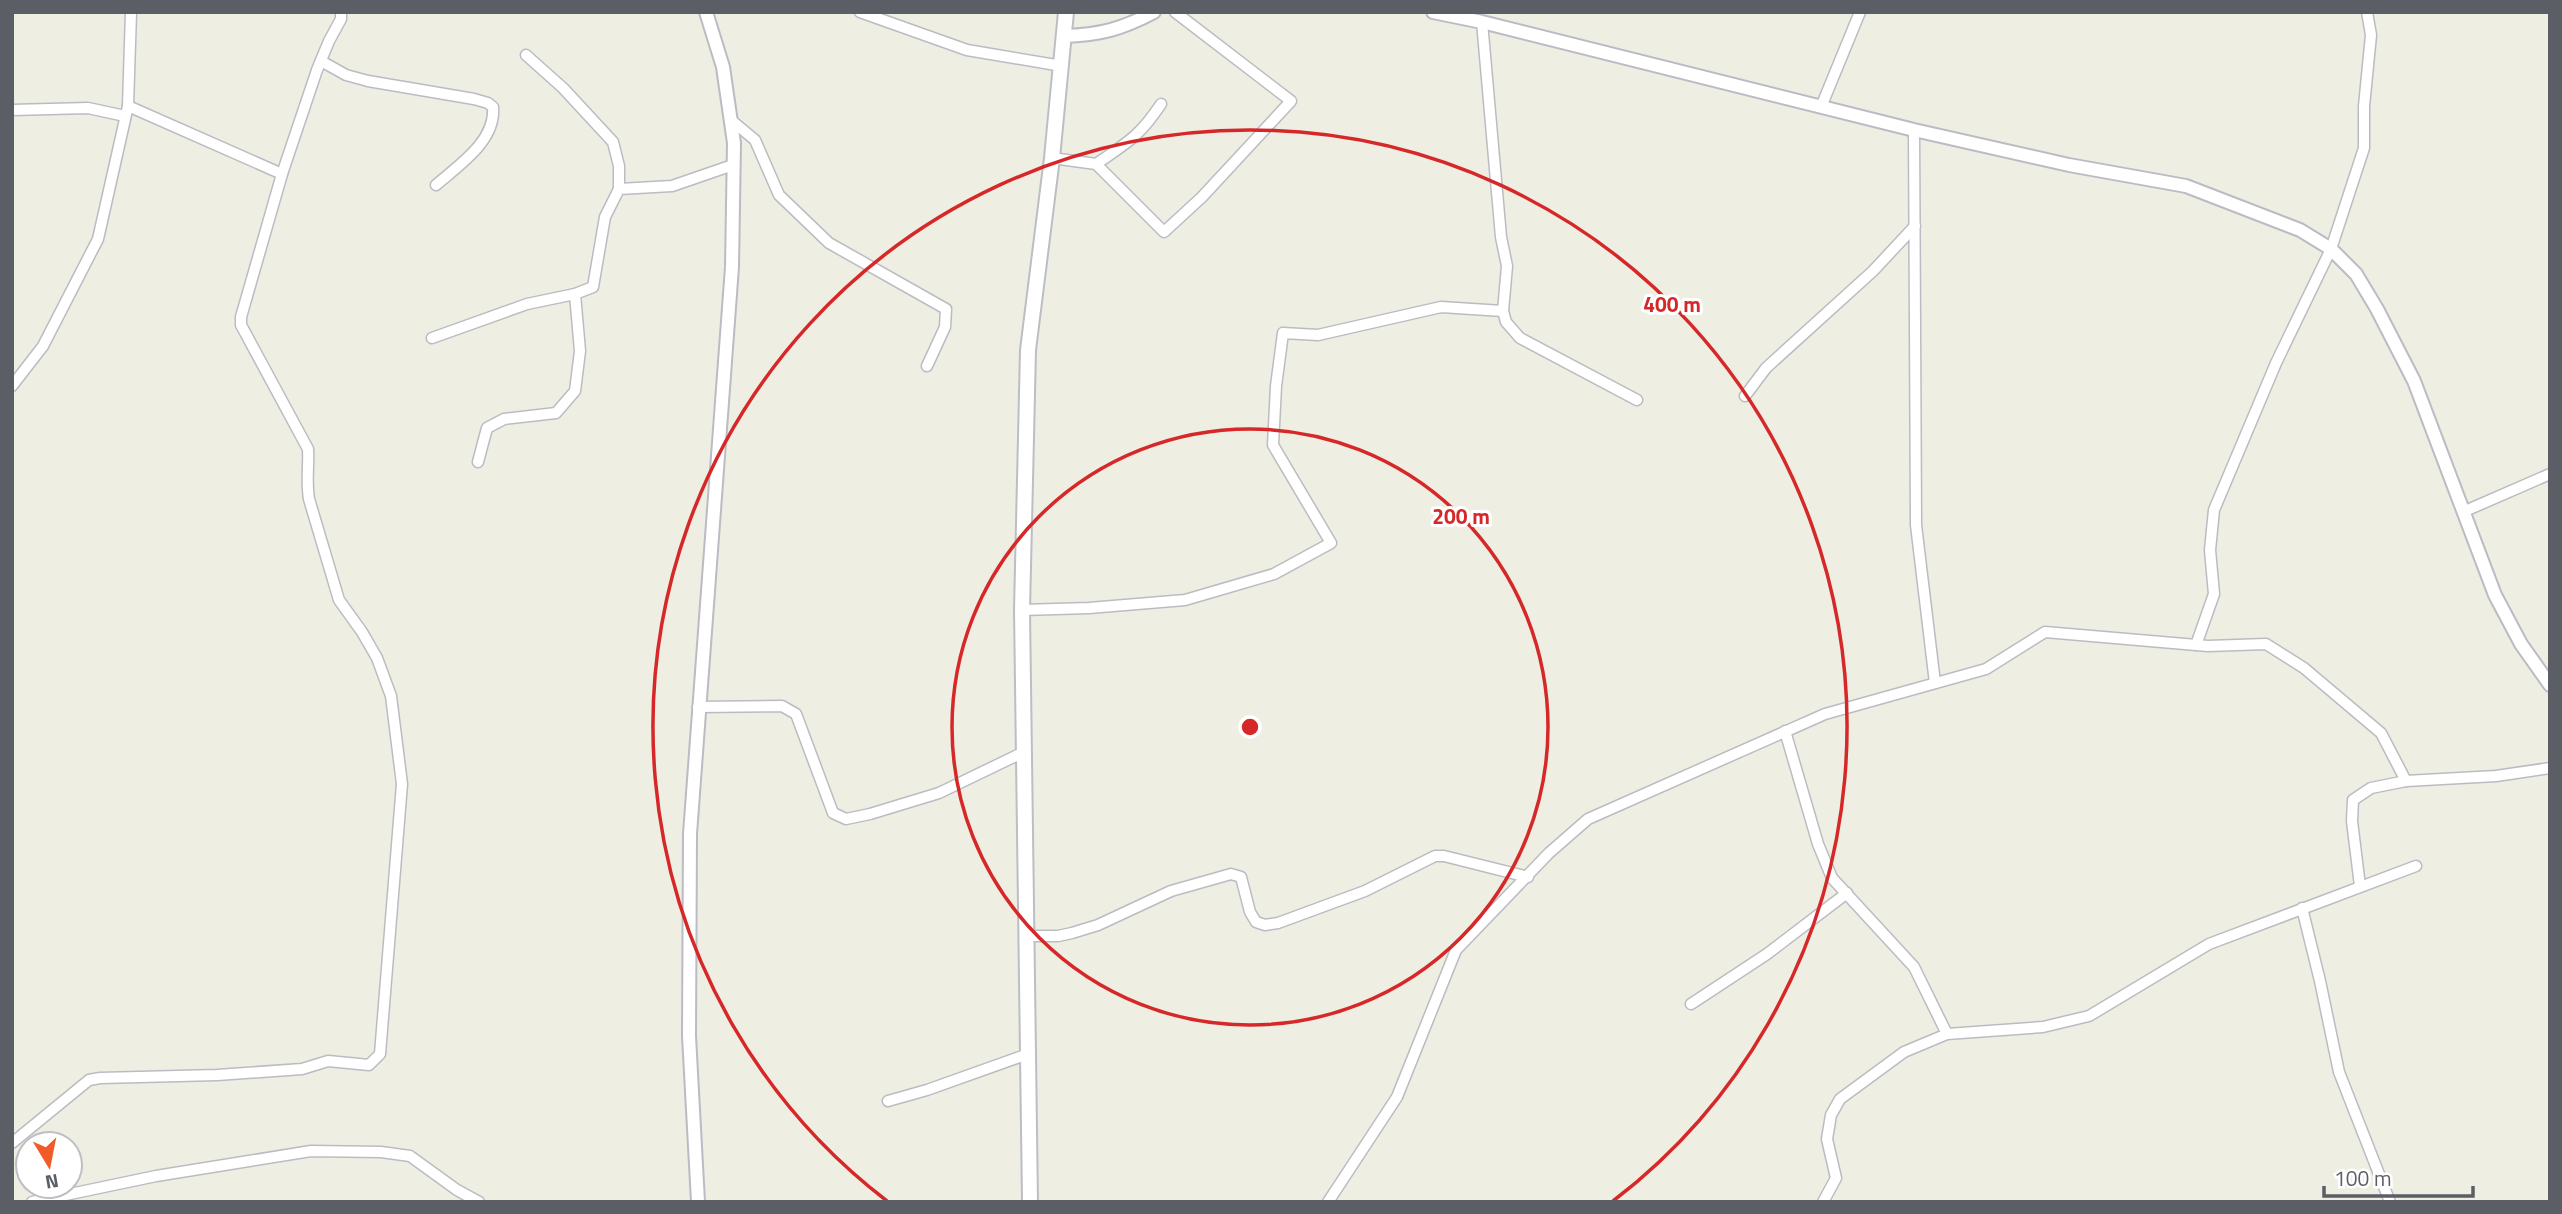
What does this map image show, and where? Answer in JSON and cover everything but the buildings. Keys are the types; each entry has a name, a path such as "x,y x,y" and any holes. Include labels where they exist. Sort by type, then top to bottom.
{"main road":[{"path":"1030,1202 1022,610 1028,350 1052,158 1066,12"}],"street":[{"path":"12,386 43,346 98,239 126,111 131,12"},
{"path":"12,1143 89,1080 302,1069 327,1061 369,1065 380,1054 402,784 391,696 377,658 339,600 306,487 308,449 241,325 282,174 321,61 341,19 341,12"},
{"path":"698,1202 689,1036 690,834 732,267 733,166 731,120 723,67 706,12"},
{"path":"860,12 967,50 1062,66"},
{"path":"1064,36 1096,35 1138,21 1154,12"},
{"path":"1052,158 1096,164 1164,232 1202,197 1291,101 1175,12"},
{"path":"1433,12 1914,130 2069,165 2186,186 2300,230 2331,249 2356,274 2377,309 2414,382 2495,595 2521,644 2550,685"},
{"path":"1821,107 1860,12"},
{"path":"2196,645 2214,594 2210,550 2214,510 2276,363 2331,249 2364,148 2364,106 2371,35 2367,12"},
{"path":"1482,22 1499,223 1507,266 1503,311 1506,322 1520,338 1637,400"},
{"path":"432,338 527,304 575,294 593,287 605,217 619,189 619,166 613,142 563,88 526,55"},
{"path":"321,61 346,75 368,81 474,99 493,107 491,127 475,151 436,185"},
{"path":"1096,164 1127,145 1145,129 1161,104"},
{"path":"12,110 88,108 126,111 282,174"},
{"path":"731,120 755,140 779,195 829,243 946,309 945,327 927,366"},
{"path":"1914,130 1916,525 1935,683"},
{"path":"619,189 672,186 733,166"},
{"path":"1745,396 1766,368 1873,271 1915,226"},
{"path":"478,462 487,428 504,419 556,413 575,391 580,351 575,294"},
{"path":"1022,610 1089,608 1185,600 1274,574 1331,543 1273,445 1276,386 1283,333 1318,335 1441,307 1503,311"},
{"path":"2465,511 2550,474"},
{"path":"1328,1202 1396,1097 1456,950 1549,853 1588,819 1825,714 1986,669 2045,632 2196,645 2266,644 2304,668 2381,733 2406,780"},
{"path":"698,707 782,706 796,714 833,813 846,819 939,793 1024,752"},
{"path":"1785,731 1818,844 1832,878 1914,967 1947,1034"},
{"path":"2360,886 2352,821 2353,800 2371,788 2406,780 2496,776 2550,768"},
{"path":"1026,936 1072,933 1171,891 1231,874 1241,877 1250,912 1256,922 1265,925 1278,923 1366,891 1435,856 1528,877"},
{"path":"1824,1202 1836,1178 1827,1139 1830,1115 1840,1099 1904,1052 1947,1034 2043,1027 2089,1016 2209,944 2416,866"},
{"path":"1691,1004 1767,954 1847,894"},
{"path":"2302,908 2339,1072 2390,1202"},
{"path":"888,1101 1028,1054"},
{"path":"32,1202 156,1176 310,1151 381,1152 410,1156 457,1191 478,1202"}]}
